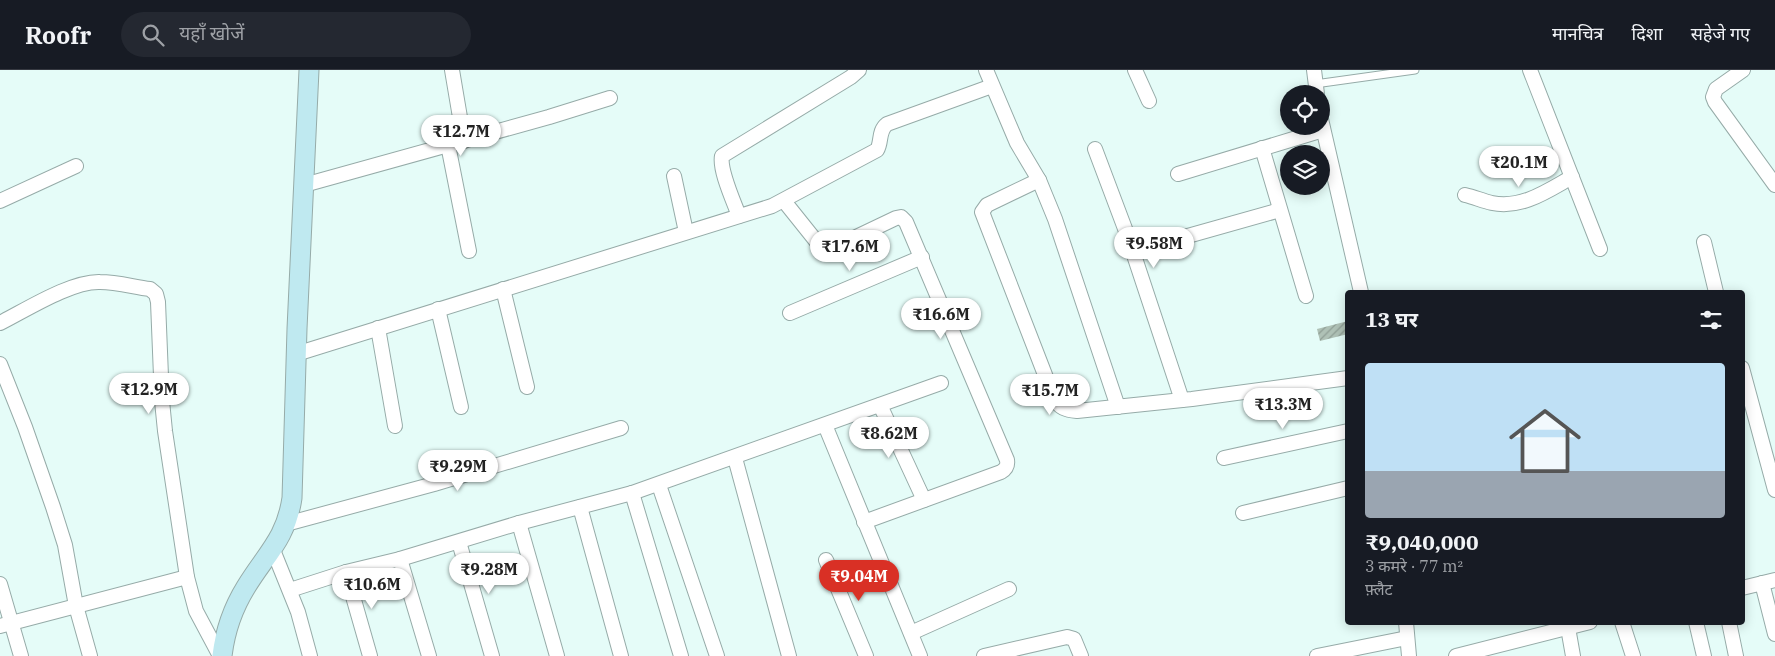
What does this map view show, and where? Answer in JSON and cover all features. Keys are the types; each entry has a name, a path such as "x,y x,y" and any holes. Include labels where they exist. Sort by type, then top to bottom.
{"street":[{"path":"221,656 224,637 236,603 272,550 286,524 290,512 309,70"},
{"path":"452,70 464,141"},
{"path":"739,216 723,169 722,156 851,77 859,70"},
{"path":"986,70 1017,143 1039,180 1055,219 1118,407"},
{"path":"1135,70 1149,101"},
{"path":"1314,70 1316,85"},
{"path":"1530,70 1600,249"},
{"path":"1743,70 1716,89 1713,97 1775,185"},
{"path":"296,354 739,216 784,200 831,173 877,150 880,143 881,130 886,124 992,86"},
{"path":"304,185 448,146 610,98"},
{"path":"1178,174 1262,148 1294,135"},
{"path":"1325,135 1361,290"},
{"path":"448,146 470,251"},
{"path":"1262,148 1306,296"},
{"path":"1095,149 1127,234 1182,400"},
{"path":"0,201 76,166"},
{"path":"674,176 686,232"},
{"path":"1465,195 1493,203 1523,202 1572,177"},
{"path":"1039,180 987,205 984,208 983,217 1056,403 1072,411 1182,400 1345,378"},
{"path":"784,200 824,250 831,249 901,217 909,228 922,257 1008,464 1001,472 864,522"},
{"path":"1177,239 1280,210"},
{"path":"1704,242 1716,290"},
{"path":"790,313 922,257"},
{"path":"0,323 72,287 87,283 100,282 150,290 156,294 165,431 187,577 196,611 221,656"},
{"path":"503,289 527,388"},
{"path":"438,309 461,407"},
{"path":"378,328 395,426"},
{"path":"0,364 25,427 65,545 76,606 90,656"},
{"path":"1745,379 1775,490"},
{"path":"290,590 346,572 460,542 518,523 632,493 941,383"},
{"path":"880,405 924,500"},
{"path":"825,425 920,656"},
{"path":"286,524 434,484 621,428"},
{"path":"1224,458 1345,432"},
{"path":"734,458 789,656"},
{"path":"659,484 717,656"},
{"path":"1244,514 1345,489"},
{"path":"632,493 681,656"},
{"path":"580,507 621,656"},
{"path":"518,523 557,656"},
{"path":"460,542 492,656"},
{"path":"272,550 290,590 310,656"},
{"path":"400,559 429,656"},
{"path":"826,560 866,656"},
{"path":"346,572 370,656"},
{"path":"6,625 187,577"},
{"path":"1745,587 1769,582 1775,634"},
{"path":"0,584 6,625 21,656"},
{"path":"911,633 1009,589"},
{"path":"1406,625 1409,656"},
{"path":"1456,656 1568,625 1573,656"},
{"path":"1623,625 1633,656"},
{"path":"1697,625 1704,656"},
{"path":"1730,625 1736,656"},
{"path":"984,656 1067,637 1074,639 1081,656"},
{"path":"1317,656 1407,638"}],"lane":[{"path":"1330,86 1415,70"}],"building":[{"path":"1345,322 1345,335 1320,341 1317,329"}]}
